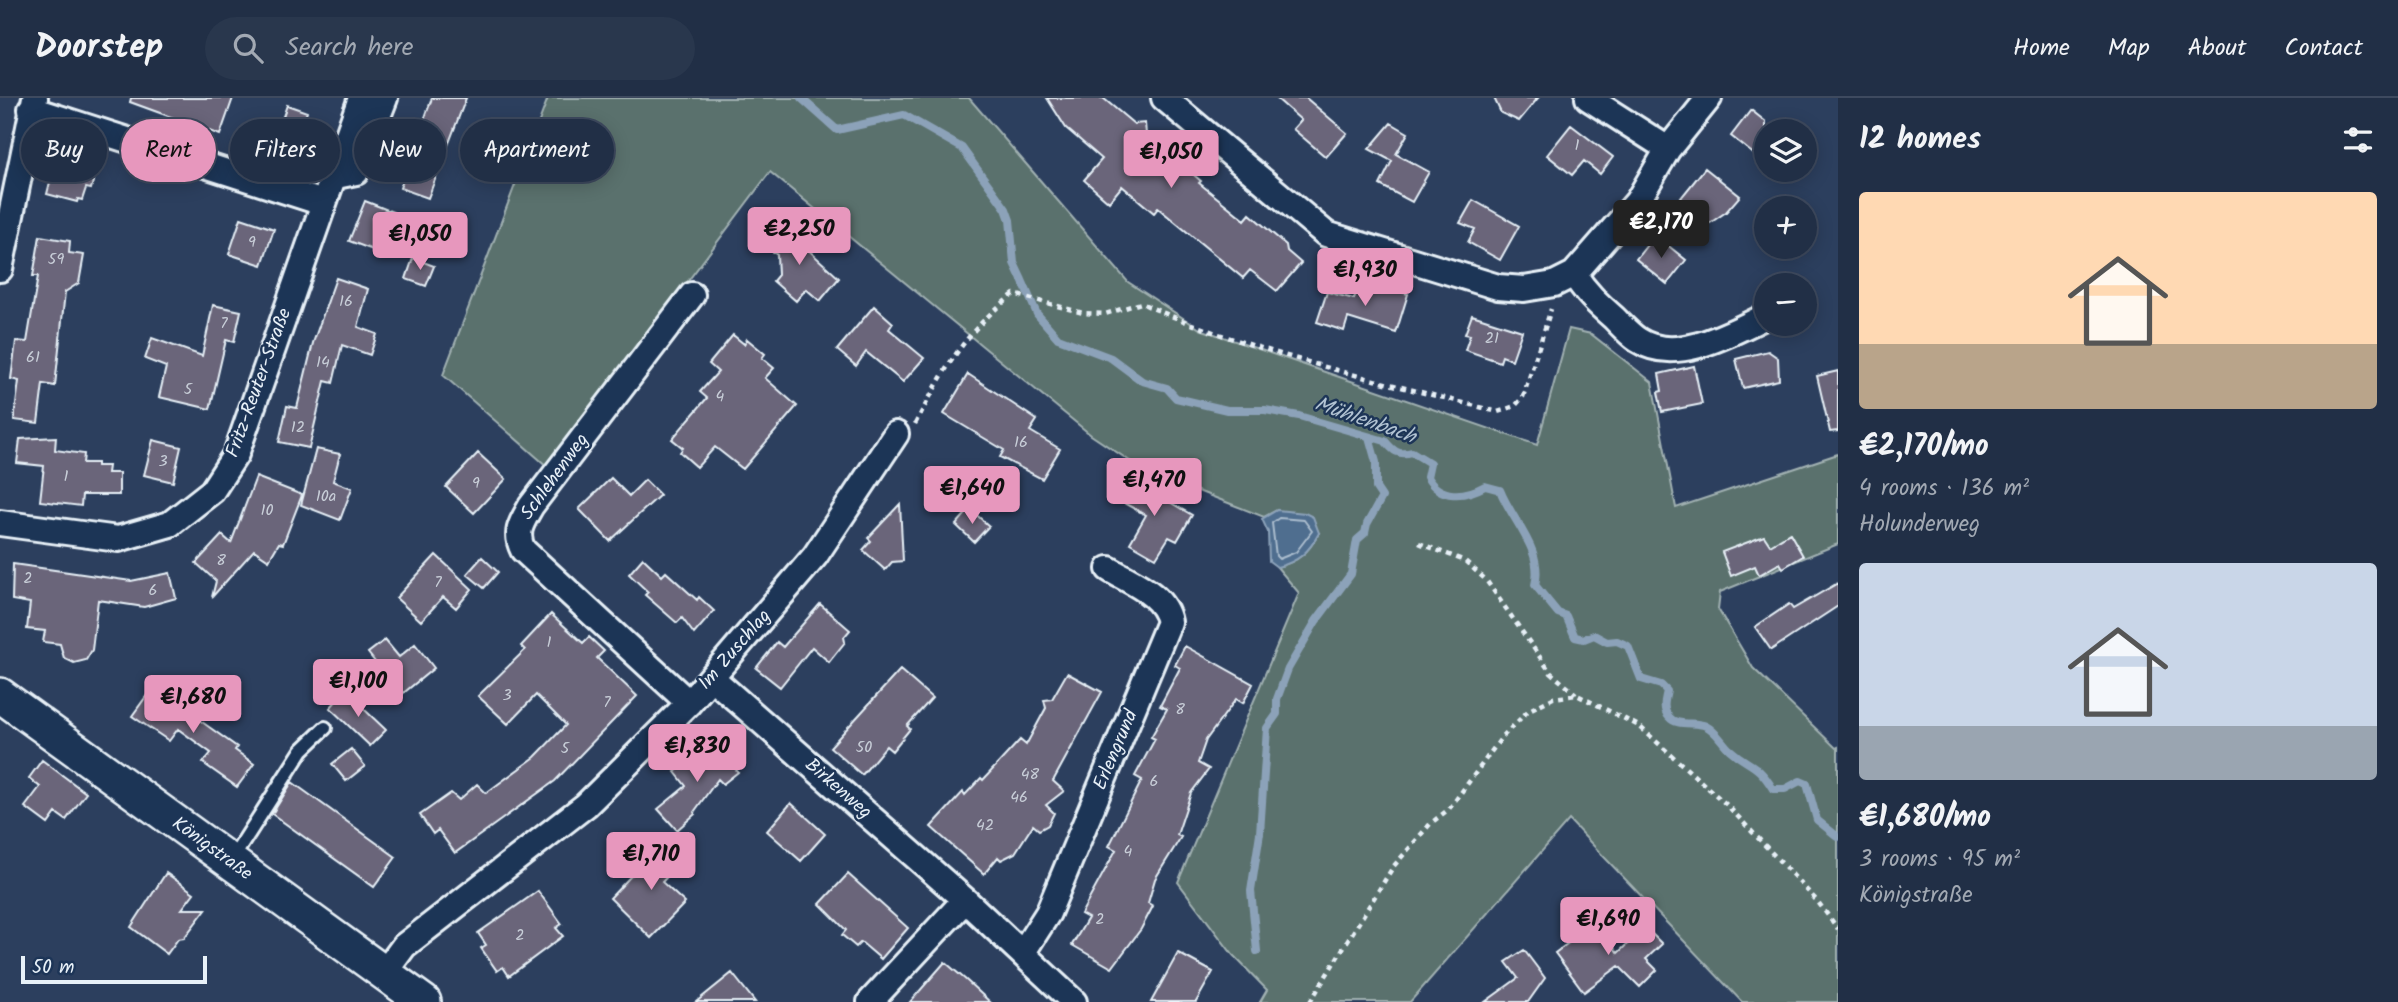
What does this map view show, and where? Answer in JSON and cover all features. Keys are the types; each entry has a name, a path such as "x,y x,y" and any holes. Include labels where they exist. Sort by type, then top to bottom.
{"main road":[{"name":"Königstraße","path":"0,695 424,1002"}],"street":[{"name":"Fritz-Reuter-Straße","path":"340,152 360,98"},
{"path":"340,175 356,172 386,98"},
{"path":"1164,98 1326,234 1498,287 1524,289 1564,279 1637,202 1668,149 1709,98"},
{"path":"1588,98 1668,149"},
{"path":"0,269 33,104 323,203"},
{"name":"Fritz-Reuter-Straße","path":"0,523 118,539 170,524 212,491 236,454 329,182"},
{"path":"1564,279 1585,292 1638,340 1651,346 1670,349 1718,340 1754,322"},
{"name":"Schlehenweg","path":"689,703 523,550 518,539 519,528 531,506 692,295"},
{"name":"Im Zuschlag","path":"384,973 404,946 586,805 689,703 816,556 896,434"},
{"name":"Erlengrund","path":"1023,952 1048,913 1169,622 1167,608 1159,599 1109,569"},
{"name":"Birkenweg","path":"712,678 965,900 1074,1002"},
{"path":"870,1002 965,900"}],"lane":[{"path":"230,862 302,750 325,728"}],"path":[{"path":"896,434 913,427 955,352 982,318 1014,294 1083,313 1105,314 1141,303 1188,324 1300,359 1498,412 1515,407 1523,397 1552,305 1564,279"},
{"path":"1419,543 1465,561 1486,580 1551,673 1577,695 1639,726 1727,805 1818,902 1838,929"},
{"path":"1310,1002 1393,867 1430,823 1449,809 1502,737 1529,710 1553,698 1577,695"}],"green space":[{"path":"548,98 969,98 1128,282 1200,329 1537,445 1569,329 1591,334 1652,382 1676,508 1838,454 1838,544 1720,592 1718,609 1753,668 1838,747 1838,1002 1742,1002 1569,820 1410,1002 1260,1002 1267,990 1233,955 1178,882 1299,593 1277,567 1302,555 1319,533 1277,510 1264,517 1142,469 1091,435 770,172 548,467 443,375 516,182 614,182 614,119 540,119"}],"water":[{"path":"1277,510 1305,513 1313,517 1319,533 1302,555 1277,567 1269,561 1268,532 1262,519"}],"building":[{"path":"131,98 233,98 220,135 216,134 216,119 176,119 130,102"},
{"path":"432,98 466,98 446,151 446,119 425,119"},
{"path":"1047,98 1103,98 1134,124 1145,123 1146,134 1201,181 1199,183 1245,220 1250,214 1286,245 1287,251 1301,263 1277,291 1250,270 1243,278 1158,208 1154,213 1122,186 1109,202 1084,180 1102,159 1066,128"},
{"path":"1276,98 1306,98 1347,133 1326,157 1293,129 1301,120"},
{"path":"1494,98 1538,98 1519,121 1501,113"},
{"path":"287,105 307,112 305,117 310,119 282,119"},
{"path":"1751,110 1762,119 1754,119 1754,154 1731,136"},
{"path":"1391,123 1408,133 1396,154 1429,172 1412,202 1380,185 1392,161 1369,149"},
{"path":"1571,125 1613,157 1600,174 1584,161 1572,175 1547,155"},
{"path":"1705,168 1740,196 1726,212 1710,223 1680,199"},
{"path":"50,182 93,182 91,189 86,188 82,200 78,199 77,202 47,194"},
{"path":"402,182 434,182 428,198 400,188"},
{"path":"1473,200 1519,226 1500,260 1468,242 1475,229 1460,223"},
{"path":"365,201 393,212 378,252 349,241"},
{"path":"241,218 274,229 262,265 229,254"},
{"path":"780,224 839,278 820,301 806,289 796,301 773,281 778,275 777,255 763,244"},
{"path":"1655,235 1686,260 1667,284 1636,259"},
{"path":"40,236 70,241 69,253 84,255 79,283 65,292 55,386 43,384 38,423 14,420 19,381 11,379 16,341 27,342 38,276 33,276"},
{"path":"413,258 434,266 426,286 406,279"},
{"path":"336,278 368,289 358,327 377,334 370,355 342,345 333,383 325,381 309,448 279,442 287,406 297,408 313,343"},
{"path":"1360,279 1408,294 1396,333 1348,318 1344,331 1317,322 1327,292 1354,299"},
{"path":"213,305 241,311 234,342 226,340 210,409 159,397 166,367 145,359 152,338 202,356"},
{"path":"874,306 893,323 889,329 924,358 903,382 866,352 856,366 837,350"},
{"path":"1472,315 1522,331 1512,360 1502,356 1500,362 1465,350 1470,335 1465,334"},
{"path":"733,335 744,344 747,339 765,354 762,358 774,368 765,378 797,406 743,469 715,447 697,467 680,452 683,448 672,439 707,398 700,392 718,372 709,364"},
{"path":"1768,351 1778,358 1779,380 1743,388 1736,359"},
{"path":"1694,366 1702,404 1662,412 1658,392 1662,391 1659,374"},
{"path":"1838,371 1838,431 1830,432 1817,376"},
{"path":"968,374 1037,420 1030,431 1060,449 1042,479 1000,457 1004,450 944,414"},
{"path":"56,437 55,450 84,454 83,463 108,466 107,473 119,473 119,495 82,495 81,506 40,501 44,466 17,463 20,439"},
{"path":"153,440 181,447 173,482 144,475"},
{"path":"316,449 340,454 333,481 352,488 340,520 301,505"},
{"path":"478,453 506,479 474,513 446,487"},
{"path":"1134,475 1155,487 1152,492 1192,515 1177,541 1169,537 1156,558 1130,543 1146,515 1122,502"},
{"path":"256,477 302,495 283,544 279,543 269,560 254,550 212,597 216,581 196,563 222,535 231,543"},
{"path":"611,478 629,496 645,480 660,495 610,541 579,509"},
{"path":"900,504 903,561 892,562 885,570 863,550 871,541 868,538"},
{"path":"970,509 989,526 974,542 956,525"},
{"path":"1790,533 1803,556 1783,568 1780,563 1759,575 1755,566 1731,576 1722,552 1764,536 1770,545"},
{"path":"436,555 472,589 456,608 443,597 421,621 396,598"},
{"path":"482,557 498,572 484,588 467,574"},
{"path":"643,558 662,576 666,572 697,600 699,597 714,611 694,634 682,618 677,623 645,595 648,592 629,574"},
{"path":"13,564 131,581 170,573 176,598 144,607 98,600 92,650 86,660 74,663 64,658 60,644 43,642 45,631 27,629 30,603 12,600"},
{"path":"1838,583 1838,606 1771,650 1755,627 1789,604 1793,609"},
{"path":"820,604 850,630 844,637 845,642 829,662 812,647 780,687 756,668 777,642 783,647"},
{"path":"551,614 583,643 589,637 604,651 597,658 637,696 555,781 455,853 438,830 433,834 420,815 451,793 459,800 477,784 486,793 535,757 566,725 536,695 508,724 478,696 525,650 521,646"},
{"path":"385,640 399,657 415,644 434,668 401,695 368,653"},
{"path":"1185,646 1253,684 1243,703 1236,699 1206,740 1198,763 1209,769 1191,793 1177,835 1181,837 1155,879 1148,903 1153,906 1141,929 1112,968 1072,945 1088,918 1081,914 1116,850 1109,846 1142,780 1135,776 1155,739 1151,737 1167,709 1160,706 1180,668 1175,665"},
{"path":"900,670 932,698 907,726 910,729 892,751 886,746 862,775 830,747"},
{"path":"1067,673 1102,692 1053,781 1064,791 1046,805 1054,813 1048,825 1039,830 1033,825 1015,853 1001,860 998,857 984,874 931,827 963,792 965,795 981,778 983,780 1020,740 1026,745 1046,708 1044,700 1052,699"},
{"path":"153,687 237,747 235,750 254,764 237,787 203,763 211,753 178,729 169,741 132,716"},
{"path":"345,691 386,730 370,746 330,708"},
{"path":"713,741 738,772 723,784 718,779 695,814 677,830 658,809 686,786 675,772"},
{"path":"351,749 365,766 346,781 332,764"},
{"path":"42,760 86,793 66,820 56,813 48,824 25,807 40,787 29,778"},
{"path":"292,782 396,857 374,887 272,814"},
{"path":"791,803 825,834 801,861 767,831"},
{"path":"664,841 683,860 662,882 685,903 651,938 610,898"},
{"path":"166,873 194,893 182,909 206,909 184,938 178,939 167,954 131,927"},
{"path":"848,874 908,928 881,959 861,942 856,947 842,935 846,930 820,904"},
{"path":"538,891 562,924 556,928 563,936 509,976 503,967 497,971 481,948 486,945 478,933"},
{"path":"1595,923 1618,953 1645,927 1662,944 1646,959 1657,970 1640,987 1619,966 1584,992 1555,953"},
{"path":"1524,950 1545,978 1528,1002 1485,1002 1518,978 1506,962"},
{"path":"1178,953 1213,972 1196,1002 1151,1002"},
{"path":"945,962 967,981 990,1002 910,1002"},
{"path":"732,973 755,1002 696,1002"}],"waterway":[{"name":"Mühlenbach","path":"801,98 837,130 904,115 962,148 1006,209 1010,220 1014,263 1037,314 1058,338 1111,358 1142,381 1167,388 1176,398 1227,410 1265,410 1299,416 1385,441 1397,452 1412,452 1430,463 1427,477 1439,490 1446,493 1461,494 1485,486 1500,490 1531,548 1537,572 1535,585 1558,613 1566,616 1575,637 1584,639 1594,635 1607,642 1617,641 1628,646 1641,679 1661,685 1667,691 1665,708 1672,720 1710,728 1729,749 1757,769 1773,789 1785,789 1800,781 1807,784 1817,820 1838,837"},
{"path":"1257,951 1251,891 1260,833 1267,728 1277,714 1277,699 1288,669 1316,621 1351,574 1357,540 1365,533 1382,497 1376,488 1376,462 1369,437"}]}
